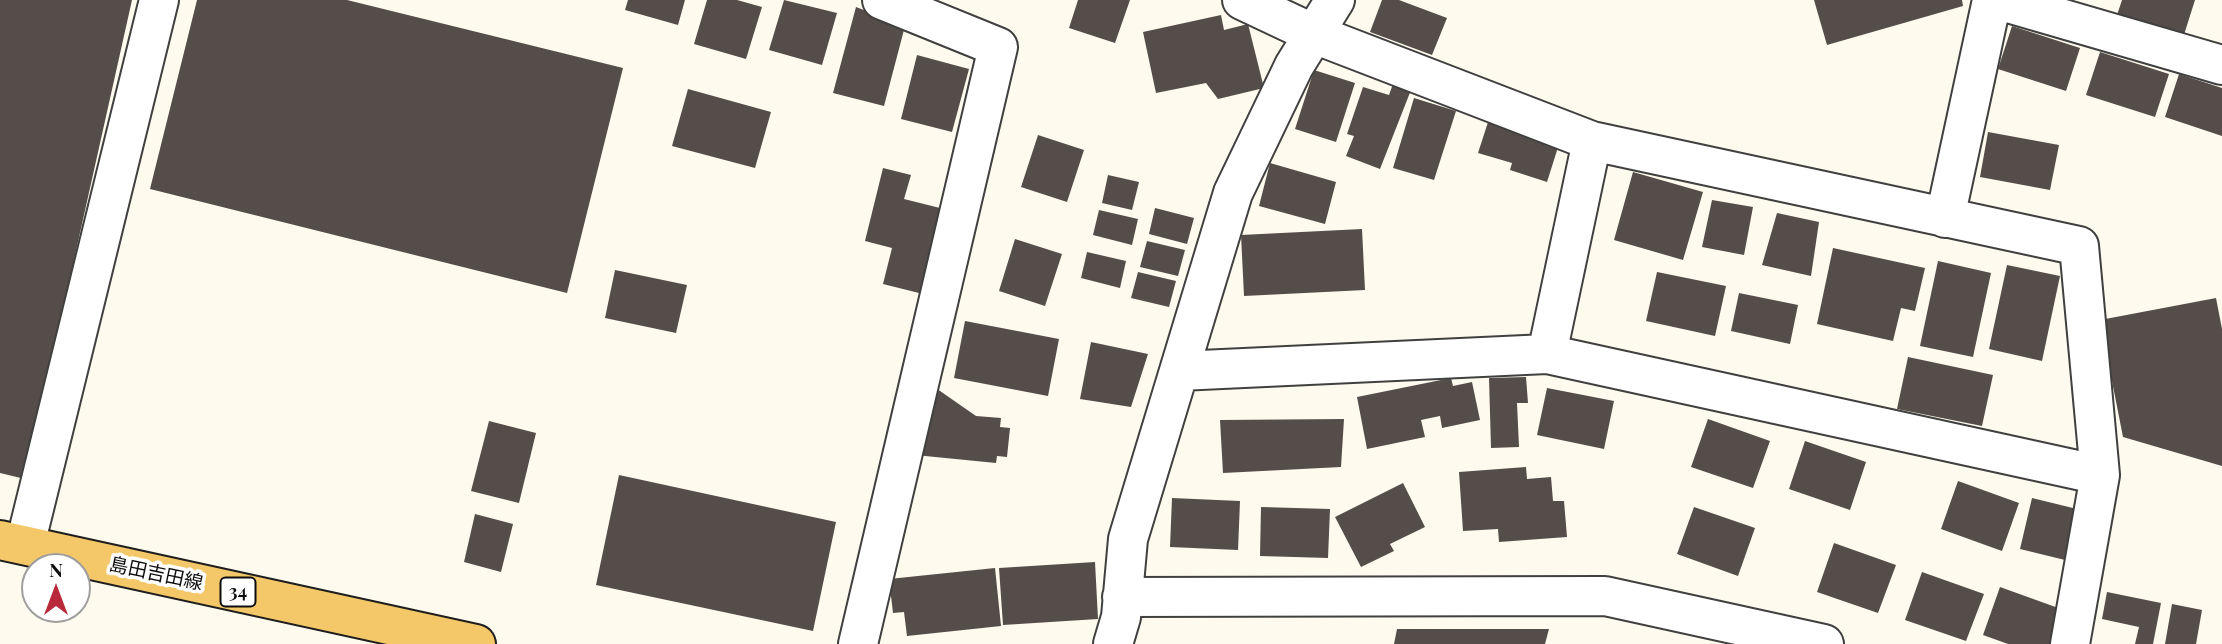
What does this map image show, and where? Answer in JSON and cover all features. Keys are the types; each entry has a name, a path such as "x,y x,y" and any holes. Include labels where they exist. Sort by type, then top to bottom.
{"main road":[{"name":"島田吉田線","path":"12,543 476,644"}],"street":[{"path":"12,543 159,0"},
{"path":"858,644 998,47 882,0"},
{"path":"1242,0 1314,34 1592,141 2079,246 2099,475 2070,644"},
{"path":"1113,644 1121,617 1128,538 1233,193 1294,66 1335,0"},
{"path":"1945,218 1992,0"},
{"path":"1998,0 2222,65"},
{"path":"1547,354 1592,141"},
{"path":"1179,371 1547,354 2099,475"},
{"path":"1122,597 1605,596 1824,644"}],"building":[{"path":"0,0 132,0 25,479 0,473"},
{"path":"197,0 347,0 623,68 567,293 150,189"},
{"path":"628,0 685,0 678,25 625,10"},
{"path":"707,0 737,0 762,7 746,59 694,44"},
{"path":"784,0 837,13 822,65 769,50"},
{"path":"1078,0 1130,0 1115,43 1069,28"},
{"path":"1382,0 1399,0 1447,18 1432,55 1370,32"},
{"path":"1814,0 1962,0 1963,6 1827,45"},
{"path":"2122,0 2195,0 2182,41 2115,21"},
{"path":"856,7 905,26 884,106 833,93"},
{"path":"1221,15 1224,30 1248,24 1264,88 1218,99 1206,83 1156,93 1143,32"},
{"path":"2012,26 2080,48 2066,91 1998,69"},
{"path":"2100,52 2169,74 2155,117 2086,95"},
{"path":"917,55 969,69 952,132 901,119"},
{"path":"1314,70 1355,83 1336,142 1295,129"},
{"path":"2179,74 2222,88 2222,136 2165,117"},
{"path":"1394,81 1411,90 1380,169 1346,156 1354,136 1347,134 1363,87 1389,95"},
{"path":"688,89 771,112 755,168 672,146"},
{"path":"1414,98 1456,111 1434,180 1393,168"},
{"path":"1489,119 1560,141 1547,182 1510,170 1512,163 1478,153"},
{"path":"1988,132 2059,145 2050,190 1980,177"},
{"path":"1038,135 1084,150 1067,202 1021,187"},
{"path":"1270,163 1336,182 1325,224 1259,206"},
{"path":"883,168 911,175 904,199 948,210 927,295 883,284 892,248 865,241"},
{"path":"1633,172 1703,192 1683,260 1614,240"},
{"path":"1108,175 1139,182 1132,210 1102,203"},
{"path":"1712,200 1753,207 1744,255 1702,247"},
{"path":"1155,208 1194,218 1187,244 1149,234"},
{"path":"1099,210 1138,219 1132,245 1093,235"},
{"path":"1777,213 1819,222 1811,276 1762,265"},
{"path":"1362,229 1365,290 1244,296 1241,235"},
{"path":"1015,239 1062,254 1045,306 999,291"},
{"path":"1147,241 1185,250 1178,276 1140,267"},
{"path":"1833,248 1925,268 1915,311 1901,308 1893,341 1817,324"},
{"path":"1087,252 1126,261 1120,288 1081,278"},
{"path":"1938,261 1991,273 1973,357 1920,346"},
{"path":"2007,265 2060,276 2042,361 1989,349"},
{"path":"615,270 687,285 676,333 605,318"},
{"path":"1138,272 1176,281 1169,307 1131,298"},
{"path":"1657,272 1726,286 1715,336 1646,321"},
{"path":"1739,293 1798,305 1790,344 1731,331"},
{"path":"2216,298 2222,329 2222,466 2123,437 2100,320"},
{"path":"965,321 1059,339 1048,396 954,378"},
{"path":"1091,342 1148,354 1131,407 1080,399"},
{"path":"1908,357 1993,375 1982,426 1897,409"},
{"path":"1526,377 1528,403 1517,403 1519,447 1491,448 1489,378"},
{"path":"1451,378 1453,386 1472,382 1480,420 1442,428 1440,416 1421,420 1425,437 1367,449 1357,397"},
{"path":"930,384 976,416 1001,418 1000,427 1010,428 1007,457 997,456 996,463 915,455"},
{"path":"1547,388 1614,401 1604,449 1537,435"},
{"path":"1344,419 1341,467 1223,473 1220,420"},
{"path":"1708,419 1770,441 1753,488 1691,467"},
{"path":"489,421 536,433 519,503 471,491"},
{"path":"1805,441 1866,462 1850,510 1789,489"},
{"path":"1526,467 1527,479 1551,477 1553,501 1564,501 1567,537 1499,542 1498,529 1463,531 1459,472"},
{"path":"619,475 836,522 813,631 596,585"},
{"path":"1958,481 2019,503 2002,551 1941,529"},
{"path":"1403,483 1425,527 1390,544 1394,551 1361,567 1335,517"},
{"path":"1172,498 1240,501 1238,550 1170,547"},
{"path":"2032,498 2077,509 2065,560 2020,549"},
{"path":"1261,507 1330,509 1328,558 1260,556"},
{"path":"1694,507 1755,528 1738,576 1677,554"},
{"path":"475,514 513,524 501,572 464,562"},
{"path":"1834,543 1896,565 1878,613 1817,592"},
{"path":"1095,562 1098,619 1003,625 999,568"},
{"path":"995,568 1001,626 907,636 904,612 893,613 889,579"},
{"path":"1922,572 1984,594 1966,641 1905,620"},
{"path":"2000,587 2061,609 2049,644 2008,644 1983,635"},
{"path":"2107,592 2161,603 2153,644 2135,644 2139,627 2102,619"},
{"path":"2172,604 2202,610 2196,644 2165,644"},
{"path":"1397,629 1549,629 1545,644 1394,644"}]}
